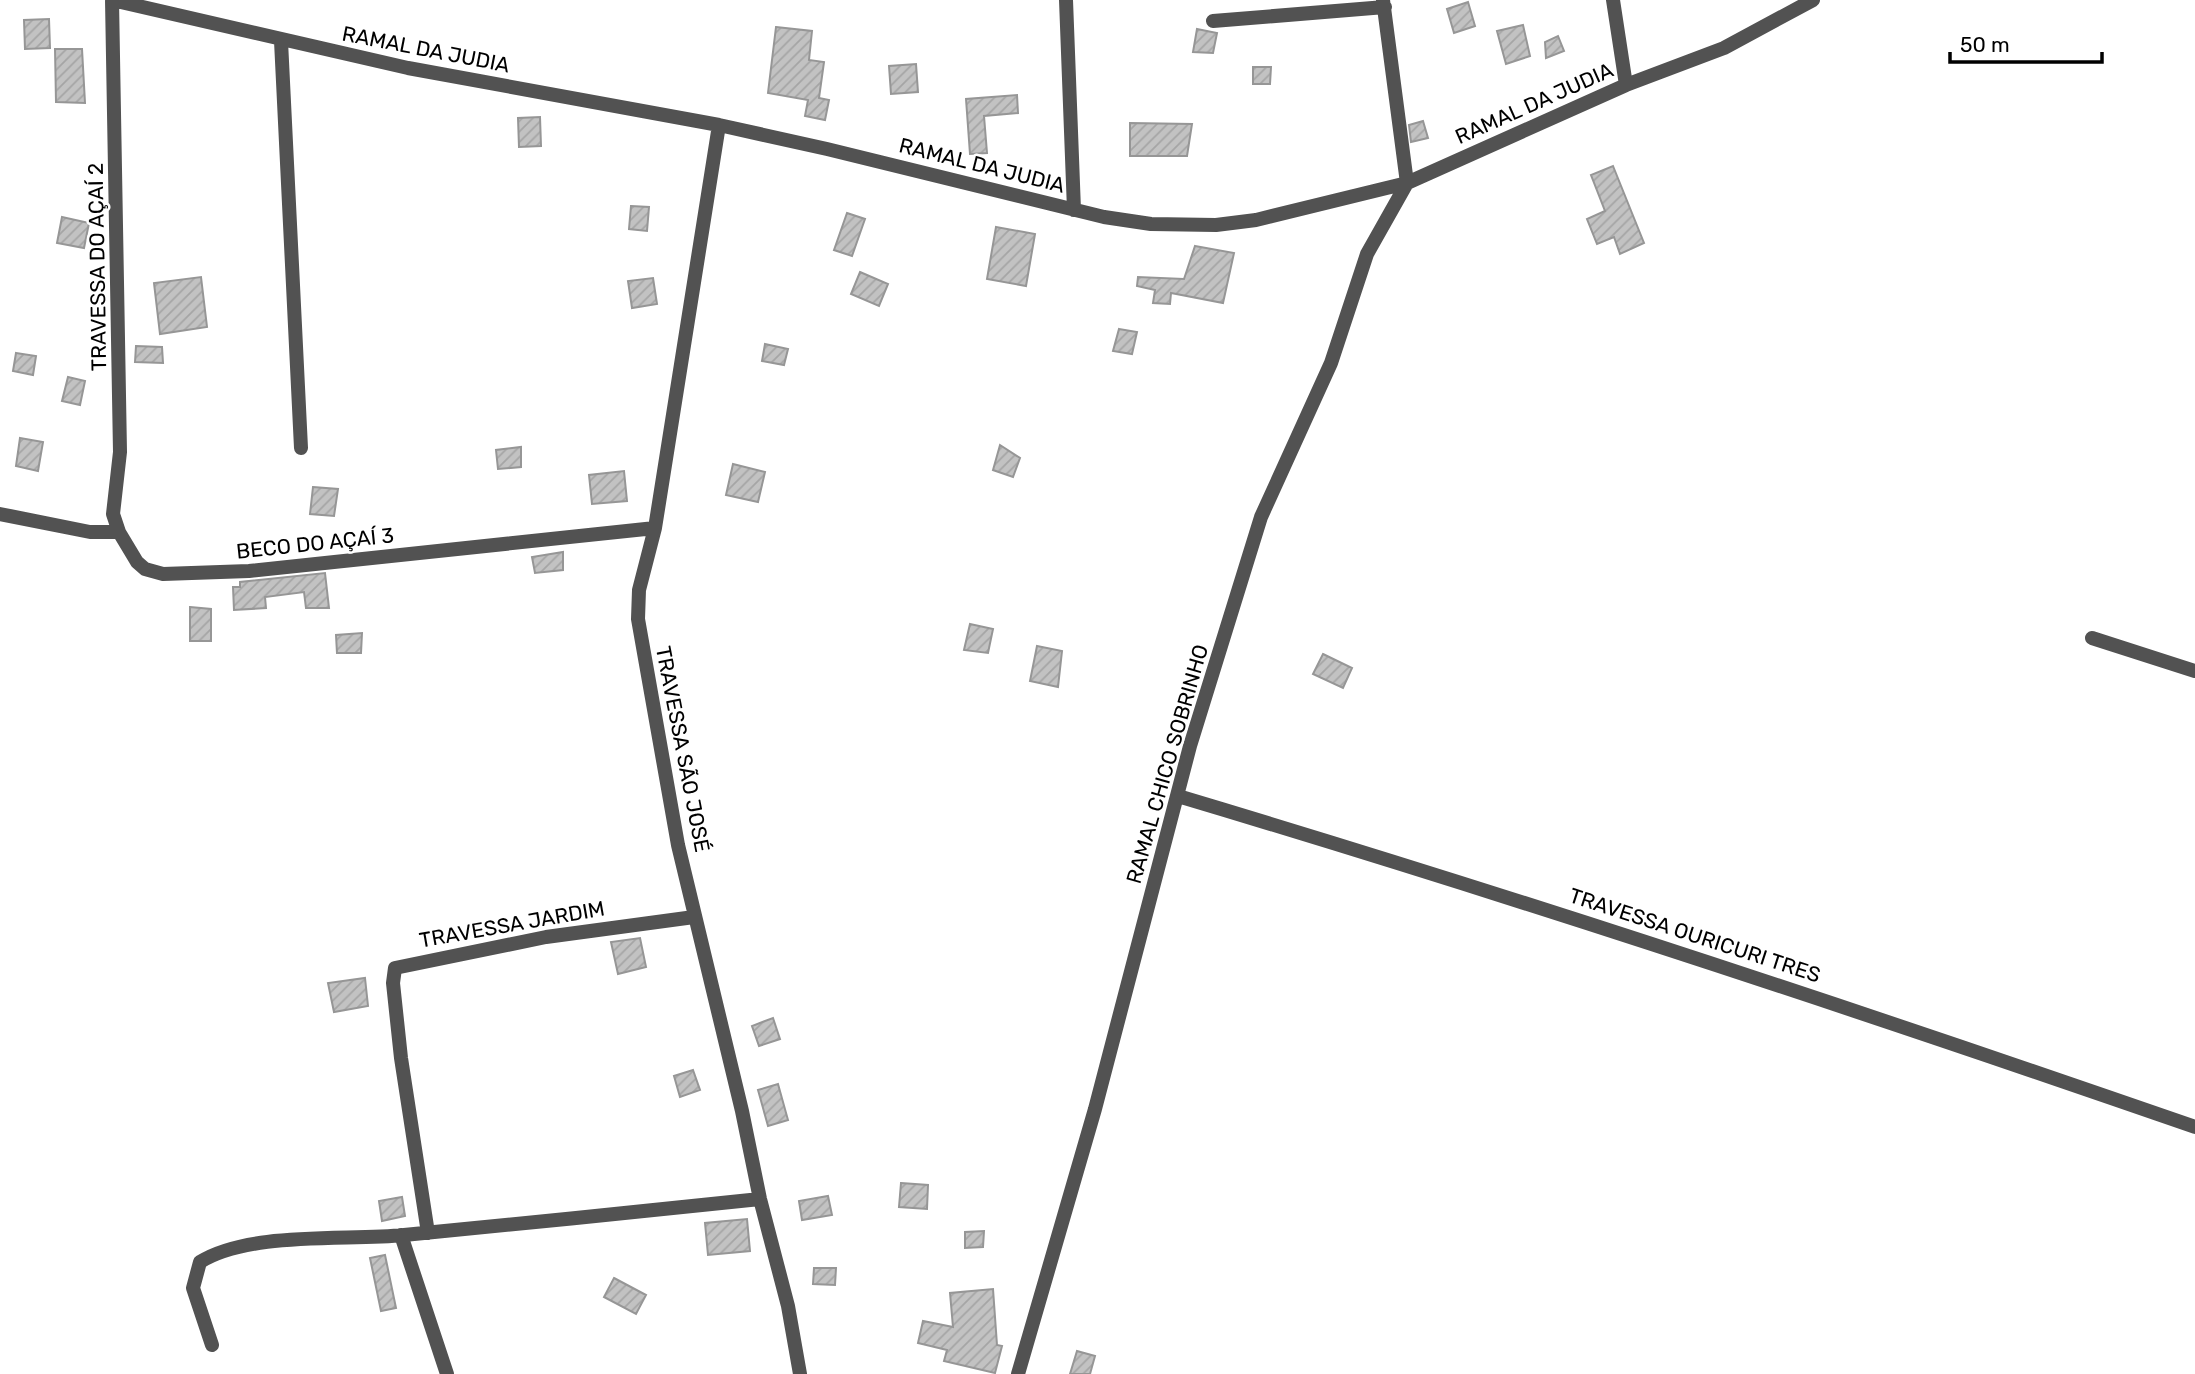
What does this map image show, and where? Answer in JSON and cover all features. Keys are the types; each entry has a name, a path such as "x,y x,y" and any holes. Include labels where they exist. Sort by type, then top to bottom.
{"street":[{"name":"RAMAL DA JUDIA","path":"112,0 408,68 719,125 1074,210 1151,224 1216,225 1255,220 1407,183 1626,85 1724,48 1813,0"},
{"name":"TRAVESSA DO AÇAÍ 2","path":"112,0 120,438 113,514 119,532"},
{"path":"1066,0 1074,210"},
{"path":"1613,0 1626,85"},
{"path":"1213,21 1384,4 1407,183"},
{"path":"282,41 301,449"},
{"name":"TRAVESSA SÃO JOSÉ","path":"719,125 655,528 639,590 638,619 658,744 694,917 788,1306 800,1374"},
{"name":"RAMAL CHICO SOBRINHO","path":"1018,1374 1095,1108 1190,746 1261,517 1331,363 1367,254 1407,183"},
{"path":"0,513 80,530 119,532"},
{"name":"BECO DO AÇAÍ 3","path":"119,532 137,562 145,569 163,574 250,571 655,528"},
{"path":"2092,638 2195,671"},
{"name":"TRAVESSA OURICURI TRES","path":"1178,796 1496,892 1866,1012 2195,1127"},
{"name":"TRAVESSA JARDIM","path":"428,1233 401,1058 393,983 396,968 546,937 694,917"},
{"path":"212,1345 193,1288 200,1262 211,1255 276,1241 401,1236 760,1199"},
{"path":"401,1236 446,1374"}],"building":[{"path":"1468,2 1475,26 1454,33 1447,9"},
{"path":"49,19 50,48 25,49 24,20"},
{"path":"1523,25 1530,56 1506,64 1497,31"},
{"path":"776,27 812,31 809,60 824,62 819,98 829,100 825,120 805,116 808,100 768,93"},
{"path":"1197,29 1217,33 1213,53 1193,52"},
{"path":"1558,36 1564,51 1546,58 1545,42"},
{"path":"55,49 82,49 85,103 56,102"},
{"path":"916,64 918,92 891,94 889,66"},
{"path":"1253,67 1271,67 1270,84 1253,84"},
{"path":"1017,95 1018,113 984,116 987,153 970,154 966,99"},
{"path":"540,117 541,146 519,147 518,118"},
{"path":"1423,121 1428,138 1411,142 1409,125"},
{"path":"1130,123 1192,124 1187,156 1130,156"},
{"path":"1613,166 1644,243 1620,254 1614,237 1597,244 1587,219 1605,211 1591,175"},
{"path":"631,206 649,207 647,231 629,229"},
{"path":"847,213 865,219 852,256 834,250"},
{"path":"62,217 89,223 84,248 57,243"},
{"path":"996,227 1035,234 1026,286 987,279"},
{"path":"1195,246 1234,253 1223,303 1171,293 1170,304 1153,303 1155,290 1137,286 1138,277 1184,279"},
{"path":"860,272 888,284 879,306 851,294"},
{"path":"201,277 207,327 160,334 154,283"},
{"path":"653,278 657,304 632,308 628,281"},
{"path":"1119,329 1137,332 1132,354 1113,351"},
{"path":"765,344 788,349 784,365 762,361"},
{"path":"136,346 162,347 163,363 135,362"},
{"path":"16,353 36,356 33,375 13,371"},
{"path":"68,377 85,381 80,405 62,401"},
{"path":"20,438 43,442 38,471 16,466"},
{"path":"1000,445 1020,458 1013,477 993,470"},
{"path":"521,447 521,467 498,469 496,450"},
{"path":"733,464 765,472 758,502 726,495"},
{"path":"624,471 627,501 592,504 589,475"},
{"path":"313,487 338,489 334,516 310,514"},
{"path":"563,552 563,570 535,573 532,557"},
{"path":"325,573 329,608 306,608 304,592 265,597 266,608 234,610 233,587 240,587 240,582"},
{"path":"190,607 211,609 211,641 190,641"},
{"path":"970,624 993,629 988,653 964,650"},
{"path":"362,633 361,653 337,653 336,635"},
{"path":"1037,646 1062,651 1058,687 1030,681"},
{"path":"1323,654 1352,668 1343,688 1313,674"},
{"path":"640,938 646,967 618,974 611,942"},
{"path":"365,978 368,1006 334,1012 328,983"},
{"path":"773,1018 780,1039 759,1046 752,1026"},
{"path":"693,1070 700,1090 680,1097 674,1076"},
{"path":"778,1084 788,1120 768,1126 758,1090"},
{"path":"901,1183 928,1185 927,1209 899,1207"},
{"path":"828,1196 832,1215 802,1220 799,1201"},
{"path":"402,1197 405,1216 382,1221 379,1201"},
{"path":"747,1219 750,1251 708,1255 705,1223"},
{"path":"984,1231 983,1247 965,1248 965,1232"},
{"path":"385,1255 396,1308 381,1311 370,1258"},
{"path":"814,1268 836,1268 835,1285 813,1284"},
{"path":"614,1278 646,1295 636,1314 604,1297"},
{"path":"993,1289 997,1345 1002,1346 995,1373 944,1361 947,1350 918,1343 923,1321 953,1327 950,1293"},
{"path":"1077,1351 1095,1356 1090,1374 1070,1374"}]}
